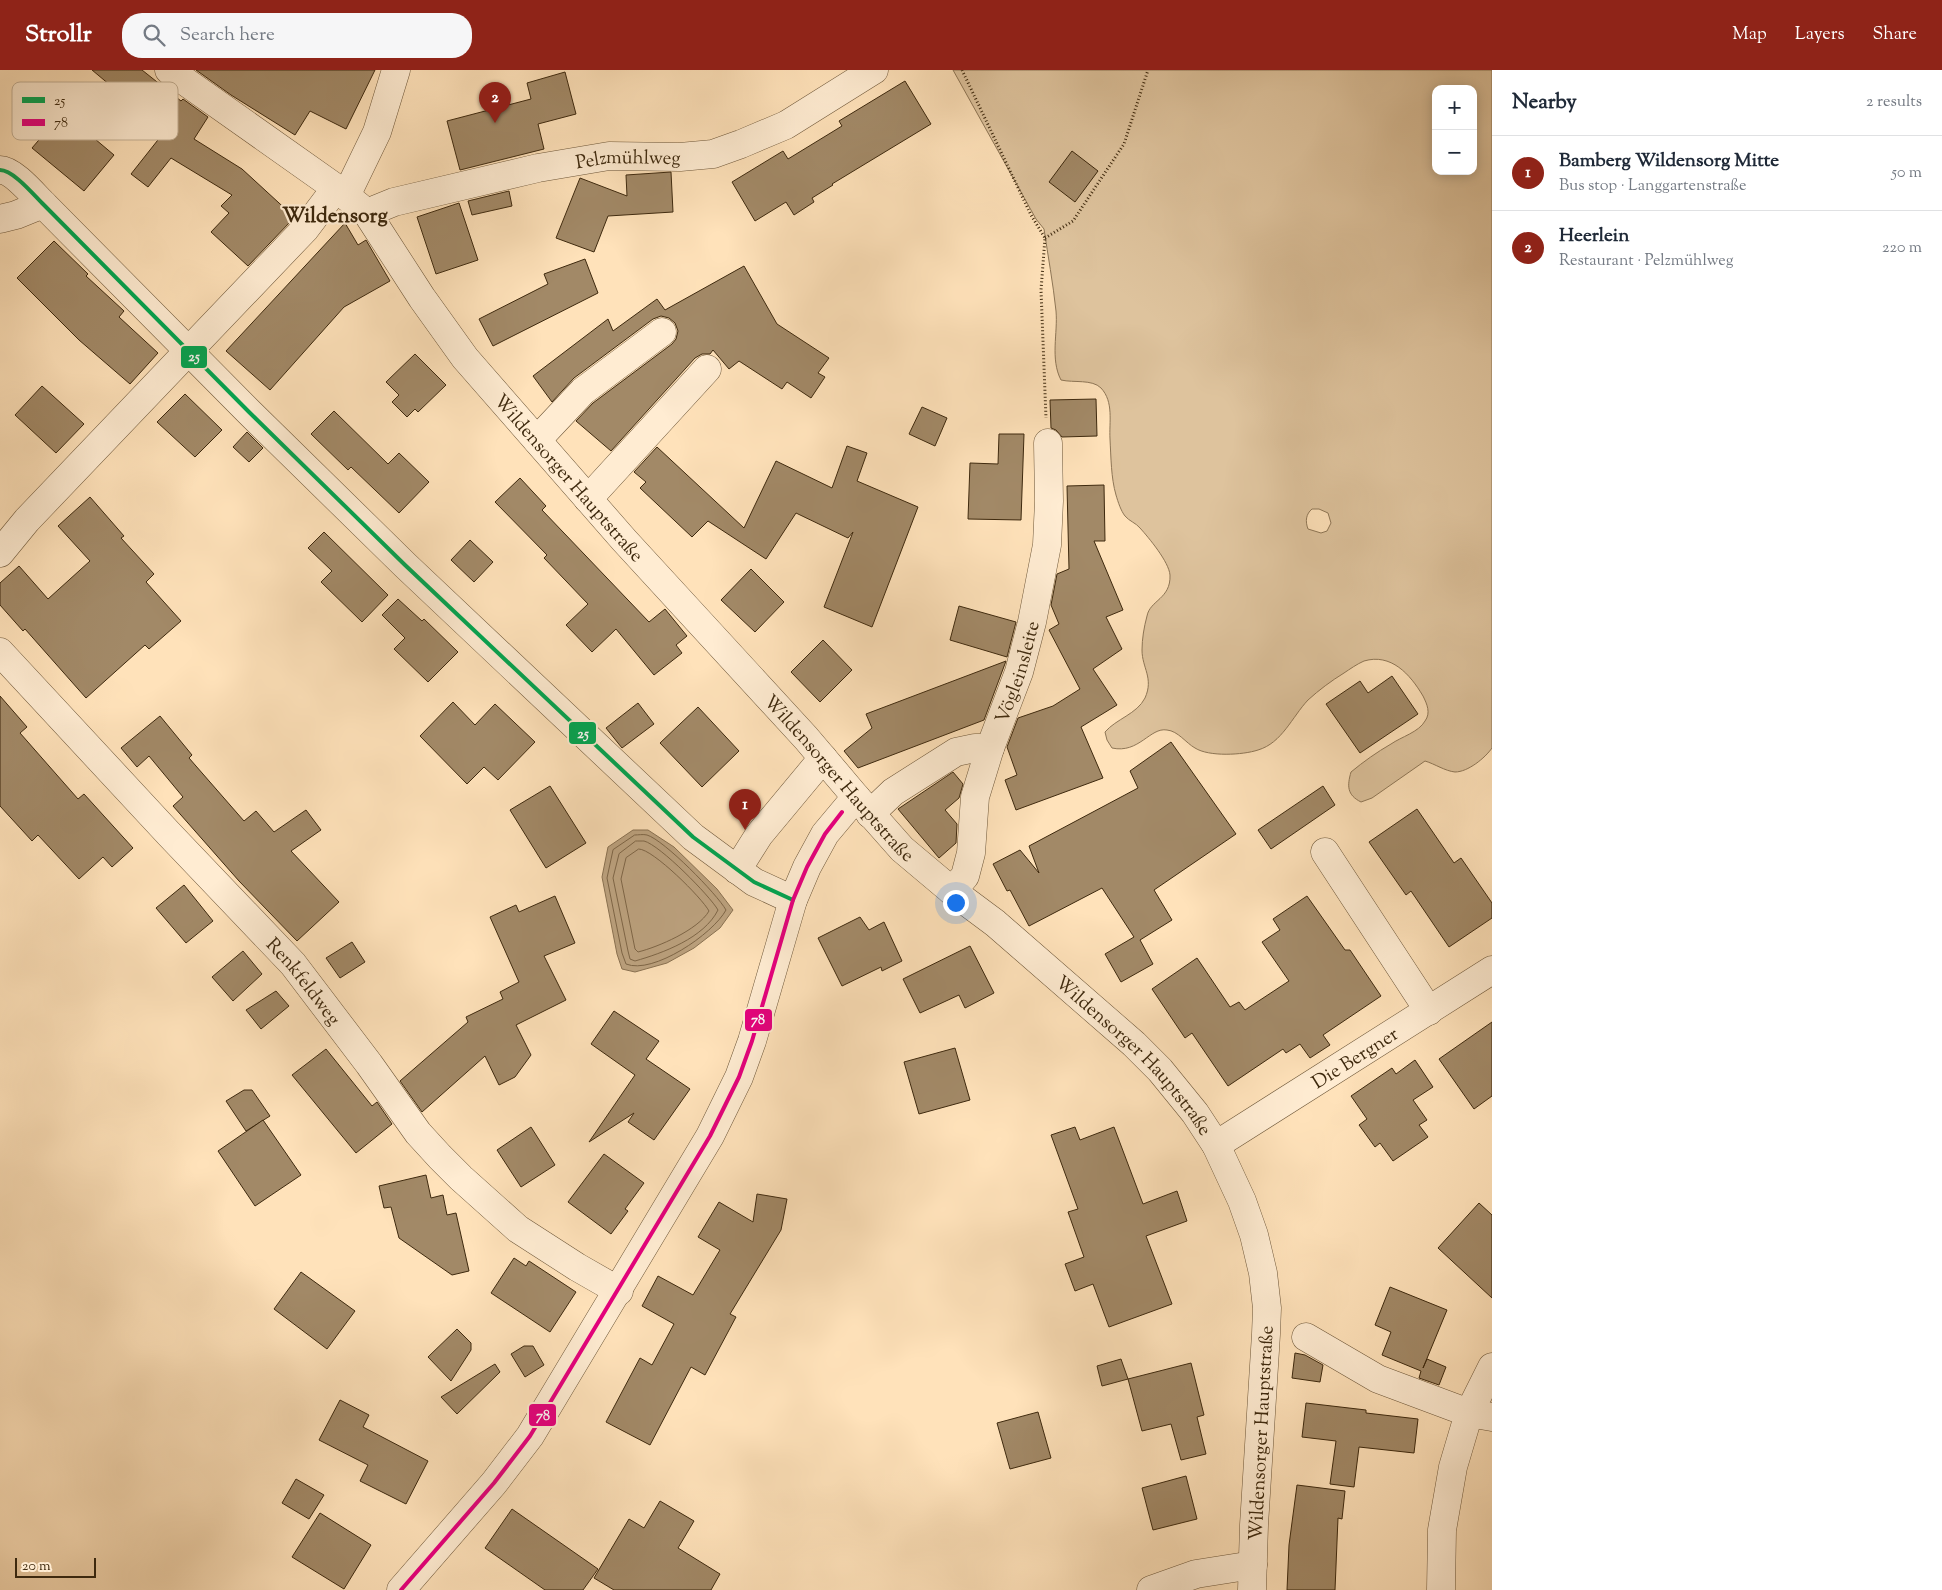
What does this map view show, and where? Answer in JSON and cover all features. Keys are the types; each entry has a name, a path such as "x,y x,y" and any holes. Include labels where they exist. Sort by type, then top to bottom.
{"street":[{"name":"Wildensorger Hauptstraße","path":"169,70 368,213 422,298 465,358 588,499 794,724 902,849 952,891 996,923 1134,1044 1172,1084 1195,1113 1216,1145 1232,1176 1254,1234 1263,1273 1267,1308 1252,1578"},
{"path":"0,553 27,520 341,192 377,132 396,70"},
{"name":"Pelzmühlweg","path":"368,213 394,202 538,168 609,156 713,154 786,125 874,70"},
{"path":"0,170 5,170 12,174 412,572 693,837 754,882 794,900"},
{"path":"0,218 16,216 43,204"},
{"path":"537,440 583,391 662,332"},
{"path":"588,499 707,369"},
{"name":"Vögleinsleite","path":"952,891 965,876 971,853 975,797 990,748 1019,672 1032,622 1048,545 1048,444"},
{"name":"Renkfeldweg","path":"0,652 293,964 369,1064 418,1133 440,1157 518,1229 618,1291"},
{"path":"401,1590 494,1483 530,1436 710,1136 739,1077 755,1033 794,900 806,867 825,834 863,806 893,792 956,752 975,748 990,748"},
{"path":"737,870 759,835 823,758"},
{"path":"1325,852 1429,1012"},
{"name":"Die Bergner","path":"1216,1145 1429,1012 1492,970"},
{"path":"1306,1337 1378,1379 1480,1415"},
{"path":"1441,1590 1442,1530 1453,1467 1480,1415 1492,1367"},
{"path":"1151,1590 1196,1574 1252,1578"}],"path":[{"path":"962,70 1031,216 1045,238 1041,290 1048,444"},
{"path":"1045,238 1073,221 1124,144 1148,70"}],"shaded area":[{"path":"953,70 1492,70 1492,748 1481,760 1465,770 1455,772 1425,761 1372,798 1361,802 1356,799 1349,790 1351,772 1381,750 1419,728 1428,715 1427,705 1423,696 1406,673 1391,663 1374,659 1364,661 1321,689 1308,700 1274,742 1258,750 1235,754 1209,753 1195,748 1178,735 1167,730 1155,732 1130,747 1112,748 1105,732 1137,708 1145,698 1148,679 1142,656 1144,629 1149,611 1167,589 1170,575 1158,550 1138,526 1122,512 1112,475 1108,399 1097,385 1088,382 1061,380 1058,372 1055,355 1056,311 1044,229 1036,219","holes":["1312,509 1319,509 1328,513 1331,523 1327,531 1321,533 1308,529 1307,523 1308,513"]}],"water":[{"path":"633,830 648,830 674,847 717,889 733,910 720,928 694,948 667,963 635,972 622,969 617,954 602,877 608,847"}],"building":[{"path":"92,70 142,70 157,82 106,82"},
{"path":"196,70 375,70 346,129 310,111 295,135 231,95"},
{"path":"565,72 576,114 538,124 544,149 460,170 447,121 531,99 527,83"},
{"path":"905,81 931,124 832,184 812,198 814,202 794,215 786,202 755,221 732,182 783,151 788,159 842,126 839,121"},
{"path":"178,99 181,101 183,99 208,117 194,139 242,169 291,214 291,221 248,266 211,232 229,213 221,206 232,195 171,158 148,187 131,174 158,140 178,140"},
{"path":"39,140 96,140 114,155 84,191 32,148"},
{"path":"1072,151 1098,171 1075,202 1049,182"},
{"path":"671,172 673,212 608,216 594,252 556,238 580,178 627,196 626,175"},
{"path":"509,191 512,206 472,215 468,201"},
{"path":"459,203 478,260 436,274 417,217"},
{"path":"345,223 358,245 366,240 390,281 344,307 270,390 226,351"},
{"path":"54,241 88,274 86,276 124,311 119,317 158,353 130,384 79,340 17,278"},
{"path":"585,259 598,293 493,346 479,319 548,284 544,274"},
{"path":"744,266 777,324 829,358 818,373 825,377 811,398 787,382 782,389 739,361 729,369 713,350 710,354 702,354 695,358 611,451 576,421 593,403 672,344 676,339 678,331 675,323 669,318 661,316 653,319 574,378 552,402 533,376 608,319 613,331 657,299 665,310"},
{"path":"415,354 446,385 418,412 415,409 407,417 392,402 399,395 386,382"},
{"path":"42,386 84,424 56,453 15,415"},
{"path":"185,394 222,430 195,457 157,422"},
{"path":"1096,399 1097,436 1062,437 1056,430 1051,428 1050,400"},
{"path":"922,407 947,418 935,446 909,434"},
{"path":"334,411 388,464 399,453 429,482 399,513 351,467 348,470 311,434"},
{"path":"247,432 263,448 249,462 233,447"},
{"path":"999,434 1024,434 1021,520 968,519 970,463 998,464"},
{"path":"847,446 867,453 857,481 918,507 872,627 824,607 853,532 848,538 796,513 766,559 708,521 692,537 640,488 646,482 634,472 657,447 744,528 776,461 832,488"},
{"path":"520,478 546,506 542,510 649,622 665,609 687,636 676,645 682,653 654,675 616,629 592,652 566,625 588,604 544,558 547,555 495,502"},
{"path":"1104,485 1105,541 1094,541 1123,610 1106,617 1122,649 1093,669 1117,705 1081,727 1103,778 1016,810 1005,780 1017,775 1007,747 1018,718 1053,706 1080,689 1049,630 1059,624 1051,605 1057,574 1069,569 1067,486"},
{"path":"90,497 124,536 121,538 154,574 146,582 181,621 149,649 145,645 86,698 25,629 23,631 0,605 0,583 19,566 48,599 90,561 58,526"},
{"path":"324,532 388,595 362,622 321,582 332,571 308,548"},
{"path":"470,540 493,562 474,582 451,560"},
{"path":"751,569 784,602 755,632 721,600"},
{"path":"398,599 422,621 424,619 458,652 428,682 394,649 405,638 382,615"},
{"path":"959,606 1016,622 1007,657 950,640"},
{"path":"823,640 852,670 820,702 791,672"},
{"path":"1006,661 984,720 858,768 844,751 872,728 866,714"},
{"path":"1392,676 1418,714 1360,753 1326,704 1360,681 1368,693"},
{"path":"0,696 27,727 20,733 78,799 84,794 133,848 112,867 103,857 79,879 38,835 32,841 0,806"},
{"path":"453,702 475,725 495,704 535,742 498,780 484,767 467,784 420,736"},
{"path":"638,703 654,724 622,748 606,728"},
{"path":"698,707 739,751 702,787 660,743"},
{"path":"160,716 192,755 189,758 244,821 256,811 274,832 306,810 321,830 291,851 339,902 297,941 239,881 173,806 183,797 149,756 137,767 121,748"},
{"path":"1171,742 1236,834 1154,890 1172,920 1140,940 1153,964 1121,982 1105,954 1134,937 1102,888 1029,926 1010,890 1007,891 993,864 1020,850 1039,873 1029,846 1138,788 1130,771"},
{"path":"953,772 963,784 959,798 945,810 957,824 956,843 939,858 898,809"},
{"path":"550,786 586,843 546,868 510,810"},
{"path":"1323,786 1335,805 1271,849 1258,830"},
{"path":"1417,809 1454,863 1461,858 1492,903 1492,918 1449,947 1411,891 1406,895 1369,842"},
{"path":"184,885 213,921 186,943 156,908"},
{"path":"555,896 575,943 544,956 566,1000 516,1025 531,1055 515,1077 499,1085 485,1056 422,1112 400,1081 468,1022 466,1017 503,999 500,992 519,982 490,917 516,905 519,912"},
{"path":"1307,896 1345,950 1350,950 1381,996 1323,1035 1330,1045 1310,1058 1300,1044 1286,1053 1283,1049 1228,1086 1192,1033 1185,1038 1152,989 1197,958 1230,1007 1239,1002 1245,1010 1289,981 1262,942 1280,930 1273,919"},
{"path":"860,917 869,930 884,922 902,961 882,971 881,967 842,986 818,938"},
{"path":"352,942 365,962 340,978 326,958"},
{"path":"970,946 994,993 965,1008 959,995 920,1013 903,979"},
{"path":"243,951 262,974 233,1001 212,977"},
{"path":"276,991 289,1006 261,1029 246,1010"},
{"path":"614,1011 659,1041 646,1059 690,1089 654,1140 628,1122 634,1113 589,1142 635,1075 591,1044"},
{"path":"1492,1022 1492,1096 1474,1109 1439,1059"},
{"path":"955,1048 970,1100 919,1114 904,1062"},
{"path":"326,1049 372,1106 377,1102 392,1124 356,1153 292,1075"},
{"path":"1415,1060 1433,1087 1413,1100 1427,1120 1419,1125 1428,1137 1393,1161 1380,1143 1375,1147 1359,1125 1367,1119 1351,1096 1392,1068 1396,1074"},
{"path":"244,1090 252,1090 270,1116 246,1131 226,1101"},
{"path":"263,1120 301,1175 255,1206 218,1151"},
{"path":"531,1127 555,1165 521,1187 497,1150"},
{"path":"1075,1127 1080,1140 1114,1127 1143,1204 1177,1191 1187,1221 1146,1236 1172,1304 1109,1327 1093,1284 1075,1291 1065,1264 1084,1257 1068,1212 1078,1209 1051,1135"},
{"path":"604,1154 644,1183 625,1209 628,1211 611,1234 568,1202"},
{"path":"426,1175 431,1198 443,1195 447,1215 456,1213 469,1271 452,1275 399,1238 391,1207 384,1208 379,1186"},
{"path":"757,1194 787,1199 781,1230 730,1314 736,1317 705,1375 691,1367 650,1445 606,1422 640,1358 652,1365 674,1324 642,1306 658,1276 693,1295 720,1250 698,1237 719,1202 753,1222"},
{"path":"1479,1203 1492,1215 1492,1298 1438,1248"},
{"path":"514,1258 526,1266 529,1261 576,1292 550,1332 491,1293"},
{"path":"301,1272 355,1311 327,1349 274,1309"},
{"path":"1390,1287 1447,1310 1423,1368 1427,1359 1446,1367 1439,1385 1419,1378 1421,1371 1382,1355 1391,1332 1375,1325"},
{"path":"457,1329 471,1343 471,1350 451,1381 428,1357"},
{"path":"524,1346 533,1346 544,1365 525,1377 511,1354"},
{"path":"1295,1353 1305,1355 1323,1365 1320,1382 1292,1378"},
{"path":"1121,1359 1128,1379 1102,1386 1097,1366"},
{"path":"1191,1363 1204,1415 1197,1417 1206,1454 1181,1460 1171,1424 1142,1431 1128,1379"},
{"path":"495,1364 500,1372 457,1414 441,1397"},
{"path":"340,1400 369,1415 363,1427 428,1461 406,1504 360,1481 368,1465 319,1440"},
{"path":"1306,1403 1366,1410 1366,1413 1418,1419 1414,1453 1359,1447 1354,1487 1330,1484 1336,1441 1302,1437"},
{"path":"1038,1412 1051,1458 1010,1469 997,1423"},
{"path":"1186,1476 1197,1519 1153,1530 1142,1488"},
{"path":"296,1479 324,1495 309,1519 282,1503"},
{"path":"1297,1485 1345,1491 1342,1519 1338,1518 1335,1590 1287,1590 1289,1545"},
{"path":"660,1501 694,1521 678,1548 720,1574 711,1590 614,1590 594,1578 629,1519 644,1528"},
{"path":"512,1509 598,1569 583,1590 545,1590 485,1548"},
{"path":"320,1513 371,1545 344,1589 292,1557"}],"transit line":[{"name":"25","path":"0,170 11,174 23,183 249,412 405,565 693,837 754,882 793,900"},
{"name":"78","path":"401,1590 494,1483 530,1436 710,1136 739,1077 752,1041 793,900 807,867 825,834 842,812"}],"place":[{"name":"Heerlein","path":"495,123"},
{"name":"Bamberg Wildensorg Mitte","path":"745,830"}],"district":[{"name":"Wildensorg","path":"335,215"}]}
